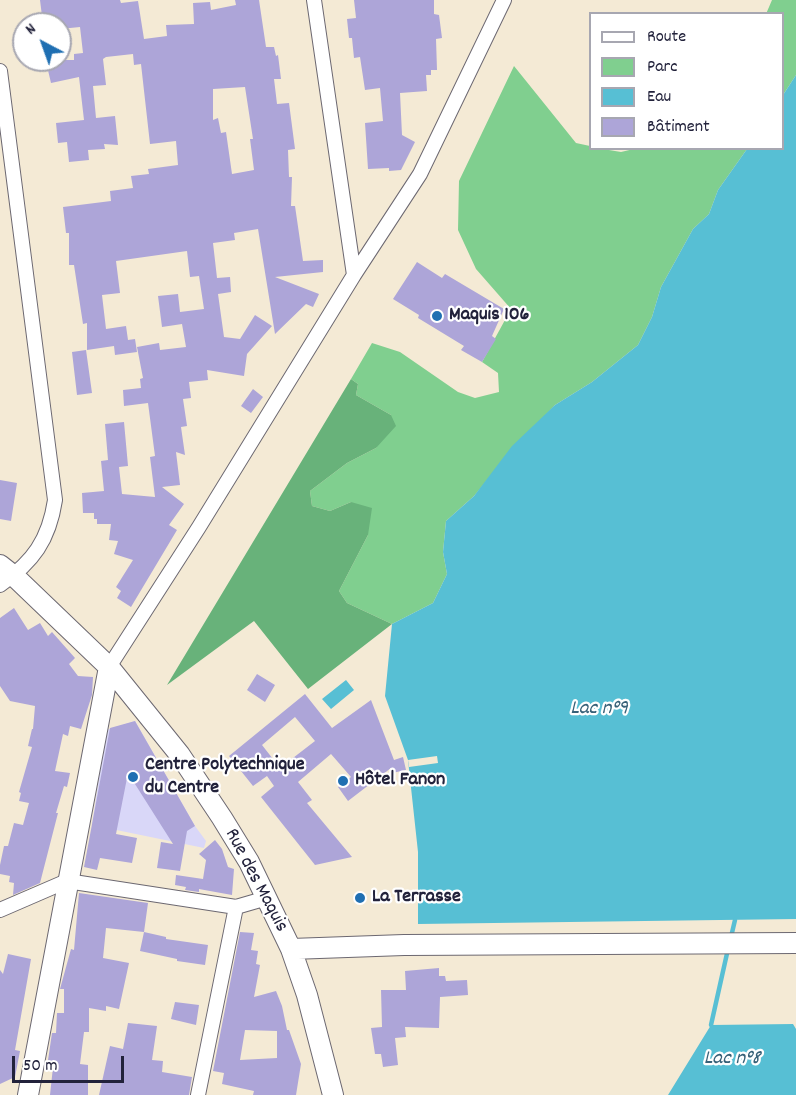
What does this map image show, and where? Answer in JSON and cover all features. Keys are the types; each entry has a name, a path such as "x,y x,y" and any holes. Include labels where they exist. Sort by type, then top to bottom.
{"street":[{"path":"314,0 354,275"},
{"path":"28,1095 109,667 205,517 354,275 420,174 504,0"},
{"path":"0,71 55,500 47,534 33,556 5,575"},
{"name":"Rue des Maquis","path":"5,575 109,667 180,755 227,827 267,898 291,949 307,995 333,1095"},
{"path":"0,910 67,881 236,907 267,898"},
{"path":"198,1095 236,907"},
{"path":"291,949 416,945 796,943"}],"shaded area":[{"name":"Centre Polytechnique du Centre","path":"135,721 195,826 206,841 204,848 92,825 106,730"}],"green space":[{"path":"772,0 796,0 796,75 784,93 784,12 767,12"},
{"path":"514,66 576,143 589,146 589,150 621,152 630,150 746,150 718,190 709,214 693,229 661,287 652,317 638,345 592,382 555,405 474,496 446,521 443,552 447,574 433,603 392,624 347,603 339,591 368,535 351,502 330,511 312,506 310,491 347,463 376,448 391,415 356,395 358,384 351,379 372,343 400,352 458,392 475,398 499,392 498,373 482,362 511,309 476,269 458,230 459,181"},
{"path":"351,379 358,384 356,395 391,415 396,426 376,448 347,463 310,491 312,506 330,511 351,502 372,508 368,535 339,591 347,603 392,624 308,689 254,621 167,685"}],"water":[{"name":"Lac n°9","path":"796,75 796,919 418,924 418,852 408,760 385,696 392,624 433,603 447,574 443,552 446,521 474,496 512,446 555,405 592,382 638,345 652,317 661,287 693,229 709,214 718,190 746,150 784,150 784,93"},
{"path":"346,680 354,690 331,709 322,699"},
{"name":"Lac n°8","path":"793,1024 796,1029 796,1095 668,1095 711,1025"}],"pier":[{"path":"437,756 438,763 409,767 408,760"}],"building":[{"path":"40,0 120,0 121,3 138,1 144,39 167,36 166,25 194,24 193,3 210,2 211,10 236,5 235,0 259,0 266,47 274,47 276,56 278,55 281,79 274,79 277,104 289,103 295,149 288,150 289,177 292,177 291,206 295,206 303,261 323,260 323,272 275,277 319,294 313,307 306,304 275,334 258,229 234,233 235,240 213,243 217,278 230,277 231,292 218,294 224,337 240,339 255,315 272,326 247,354 244,376 207,370 208,380 189,382 191,398 183,399 187,426 181,427 185,455 176,452 180,485 162,487 184,504 169,525 177,530 131,607 117,598 121,591 116,587 133,560 114,554 118,541 109,540 111,524 97,524 94,513 83,513 82,493 104,491 101,461 108,460 105,424 124,422 128,466 119,467 122,494 155,497 150,457 155,456 148,403 124,406 123,390 141,388 140,379 143,378 137,347 159,343 160,350 186,347 182,324 162,327 158,296 178,294 180,312 204,309 199,276 190,277 187,251 116,261 120,293 102,295 106,329 126,326 128,340 135,339 137,352 115,355 114,346 87,350 87,323 83,324 74,265 69,265 69,233 66,233 63,207 111,201 110,191 133,188 131,176 149,174 148,169 178,165 176,141 150,144 141,64 134,65 133,54 103,59 106,85 93,86 96,118 115,116 118,145 104,144 105,149 88,150 89,160 69,162 67,142 58,143 56,123 84,120 79,77 51,83 48,72 72,72 74,54 83,53 80,27 72,28 72,12 42,12","holes":["245,87 253,139 250,139 254,170 232,174 226,132 221,133 218,118 213,120 213,89"]},
{"path":"354,0 434,0 434,14 439,15 442,38 436,39 437,70 431,70 431,75 426,75 427,91 400,93 402,135 415,142 401,170 368,169 365,123 383,121 380,88 365,90 360,57 354,58 352,38 349,38 347,19 356,18"},
{"path":"417,262 442,278 445,274 504,309 492,336 496,339 482,362 461,350 464,346 418,318 419,315 393,299"},
{"path":"86,350 92,393 77,395 72,352"},
{"path":"253,389 263,397 251,413 241,406"},
{"path":"0,480 17,483 11,521 0,519"},
{"path":"14,608 28,630 40,623 48,636 52,632 75,658 69,664 78,676 93,677 92,695 81,729 70,726 68,736 63,734 55,771 70,773 56,813 58,813 40,883 13,895 14,883 9,882 10,876 0,874 0,865 4,846 8,846 14,823 23,825 29,803 19,801 21,793 19,792 32,747 28,746 33,729 35,706 10,701 0,686 0,618"},
{"path":"257,674 275,685 265,702 247,690"},
{"path":"305,694 332,728 371,700 394,760 403,757 406,770 392,773 391,768 348,801 338,787 351,777 331,754 298,782 312,800 307,803 352,857 315,865 261,797 274,786 267,776 253,786 229,756","holes":["295,717 315,741 280,768 262,745"]},
{"name":"Centre Polytechnique du Centre","path":"135,721 195,826 187,831 180,871 157,868 161,842 173,844 128,773 116,834 137,838 132,863 100,858 97,870 84,867 110,728"},
{"path":"215,840 222,849 228,867 234,869 232,895 199,889 199,892 185,890 186,887 175,885 176,875 203,879 206,860 199,854"},
{"path":"79,893 148,903 144,932 106,928 103,958 129,963 119,1009 106,1006 106,1011 89,1008 89,1032 84,1032 80,1064 88,1065 88,1095 50,1095 53,1067 47,1067 52,1033 56,1033 57,1013 64,1013 64,989 60,989 71,949 74,950"},
{"path":"144,932 166,937 166,939 208,945 205,965 177,961 177,959 140,951"},
{"path":"240,932 254,933 251,950 258,951 256,964 260,965 254,997 276,991 287,1030 289,1030 301,1064 296,1095 253,1095 254,1091 222,1084 224,1073 213,1071","holes":["245,1030 277,1031 277,1058 240,1060"]},
{"path":"8,954 31,959 15,1050 20,1051 15,1077 0,1084 0,970 3,974"},
{"path":"439,968 439,976 445,976 446,981 467,980 468,995 440,997 439,1028 405,1027 406,1037 395,1038 398,1065 383,1067 381,1054 375,1054 371,1028 382,1027 381,990 406,990 405,971"},
{"path":"175,1002 199,1005 196,1025 171,1019"},
{"path":"128,1023 157,1026 152,1060 163,1061 162,1072 192,1077 189,1095 99,1095 110,1046 123,1049"}],"waterway":[{"path":"731,937 735,920"},
{"path":"711,1025 728,949"}],"place":[{"name":"Maquis 106","path":"437,316"},
{"name":"Centre Polytechnique du Centre","path":"133,777"},
{"name":"Hôtel Fanon","path":"343,781"},
{"name":"La Terrasse","path":"360,898"}]}
